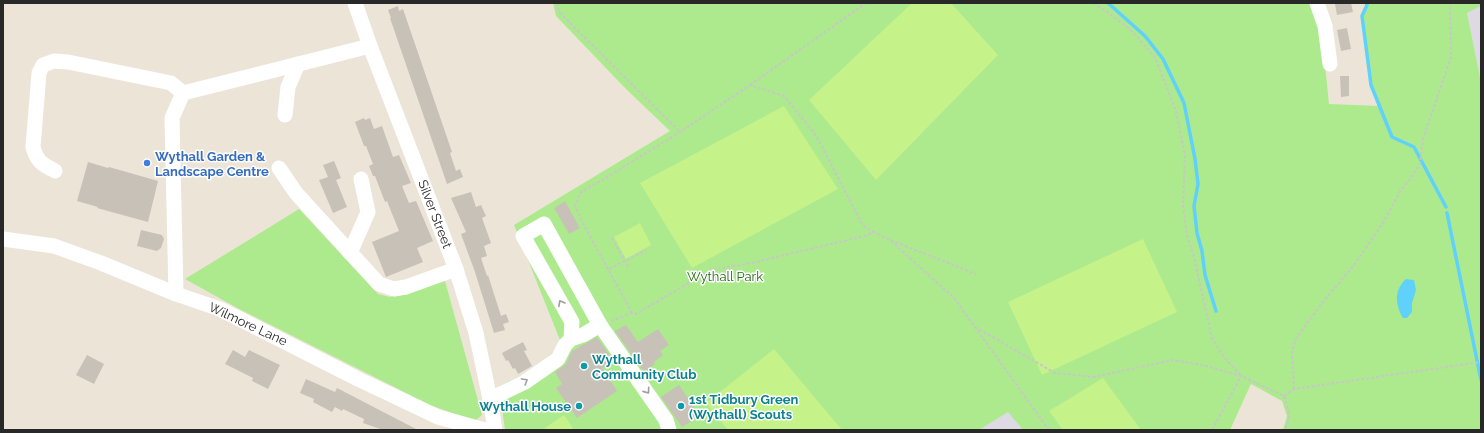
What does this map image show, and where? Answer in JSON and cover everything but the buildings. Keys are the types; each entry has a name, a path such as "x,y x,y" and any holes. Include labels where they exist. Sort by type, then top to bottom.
{"street":[{"name":"Silver Street","path":"356,3 370,46 456,269 476,333 495,430"},
{"path":"1317,3 1325,26 1330,64"},
{"path":"183,93 370,46"},
{"path":"55,171 40,163 33,147 39,73 43,65 54,61 68,62 171,83 183,93"},
{"path":"285,115 288,87 298,64"},
{"path":"176,294 172,118 183,93"},
{"path":"279,168 296,193 379,284 394,289 406,288 456,269"},
{"path":"350,253 368,212 361,179"},
{"path":"571,339 572,322 523,236 544,224 600,325 666,420 668,430"},
{"name":"Wilmore Lane","path":"3,239 54,246 101,263 176,294 220,309 358,379 438,417 485,430"},
{"path":"490,399 525,382 558,359 565,345 571,339 583,335 600,325"}],"path":[{"path":"557,3 559,12 680,132"},
{"path":"632,313 575,206 581,192 680,132 750,85 866,3"},
{"path":"1094,3 1129,28 1155,57 1176,111 1185,156 1183,205 1187,235 1194,257 1212,338 1223,356 1240,376"},
{"path":"1294,389 1292,351 1296,338 1323,302 1354,265 1383,223 1401,190 1420,164 1423,139 1450,57 1450,3"},
{"path":"750,85 784,96 817,137 862,224 865,227 890,240 976,274"},
{"path":"600,325 632,313 636,314 711,270 820,247 865,236 874,232"},
{"path":"612,238 629,268"},
{"path":"890,240 954,298 1049,430"},
{"path":"609,269 646,250"},
{"path":"975,327 1055,373 1094,378 1173,360 1203,365 1240,376 1284,396 1289,412 1289,418 1285,430"},
{"path":"1284,396 1294,389 1481,362"},
{"path":"1212,430 1240,376"}],"shaded area":[{"path":"1481,6 1481,82 1467,13"},
{"path":"1008,411 1023,430 979,430"}],"green space":[{"name":"Wythall Park","path":"553,3 1314,3 1320,16 1329,104 1379,106 1371,85 1362,16 1367,5 1366,3 1481,3 1481,6 1467,13 1481,82 1481,430 1283,430 1287,416 1282,401 1251,384 1230,430 1023,430 1008,412 979,430 505,430 499,386 533,370 562,345 514,225 670,131 625,88 556,16"},
{"path":"912,3 951,3 998,55 876,180 809,100"},
{"path":"784,106 838,189 692,268 640,183"},
{"path":"299,209 378,294 390,297 445,281 482,415 475,421 430,405 239,309 185,279"},
{"path":"640,223 651,245 626,259 614,237"},
{"path":"1143,239 1177,312 1042,375 1008,302"},
{"path":"774,349 842,430 728,430 706,403"},
{"path":"1103,378 1141,430 1063,430 1049,411"},
{"path":"564,415 574,430 542,430"}],"water":[{"path":"1406,279 1414,280 1416,290 1412,303 1412,312 1407,318 1403,318 1398,308 1397,297 1399,288"}],"waterway":[{"path":"1108,3 1145,36 1163,59 1184,103 1195,159 1198,184 1194,206 1197,233 1202,251 1205,275 1216,311"},
{"path":"1366,3 1367,5 1362,16 1371,85 1392,137 1414,147 1446,207"},
{"path":"1447,213 1481,380"}],"place":[{"name":"Wythall Garden & Landscape Centre","path":"147,163"},
{"name":"Wythall Community Club","path":"584,366"},
{"name":"Wythall House","path":"579,406"},
{"name":"1st Tidbury Green (Wythall) Scouts","path":"681,406"}]}
